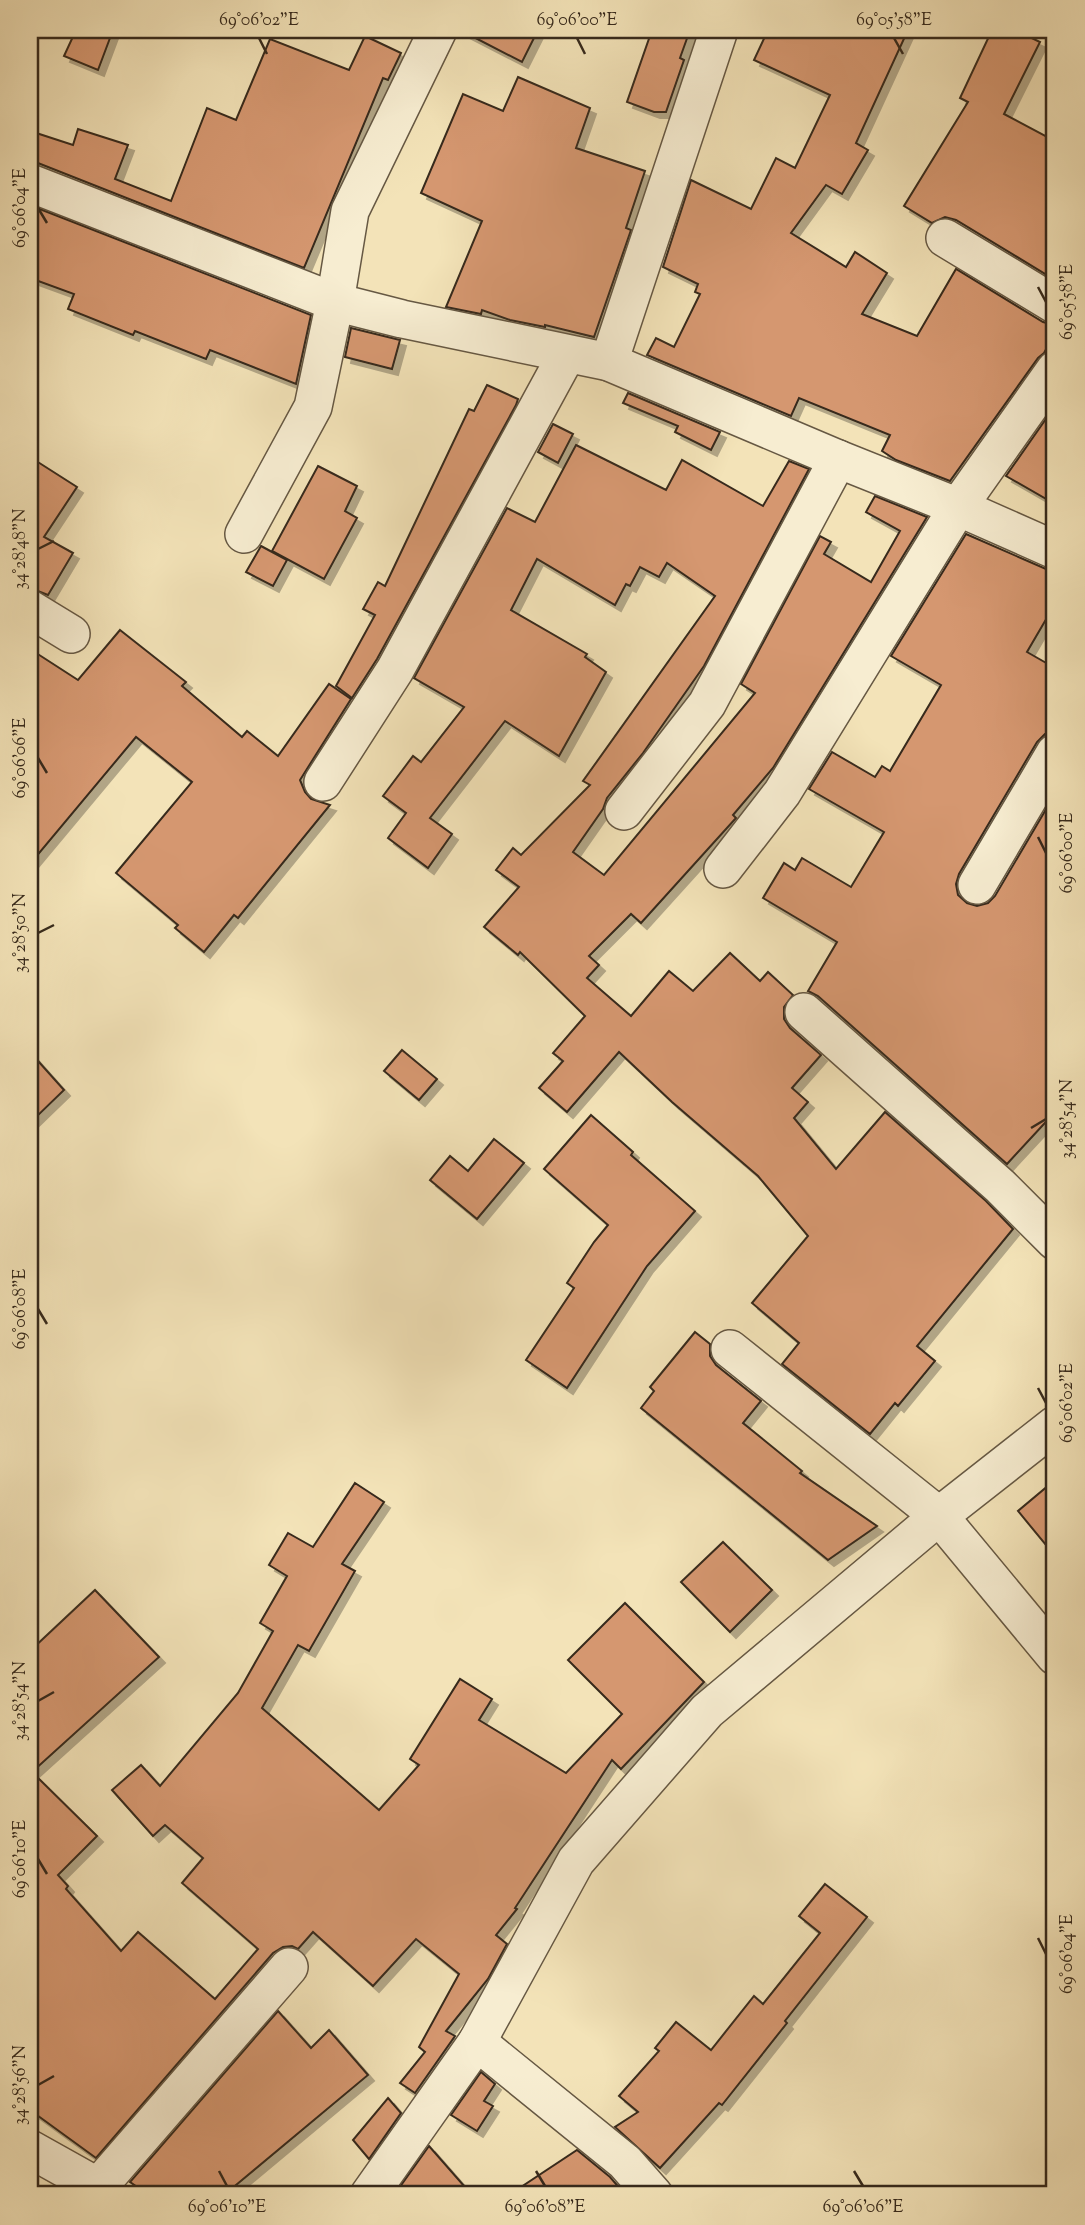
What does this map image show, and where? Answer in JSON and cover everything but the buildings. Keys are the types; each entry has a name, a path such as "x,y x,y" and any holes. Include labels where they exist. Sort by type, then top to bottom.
{"street":[{"path":"244,534 313,407 335,302 350,211 438,30"},
{"path":"609,362 719,30"},
{"path":"30,183 335,302 402,319 609,362 838,459 958,506 1055,550"},
{"path":"945,238 1055,304"},
{"path":"323,782 395,670 567,354"},
{"path":"723,869 782,793 958,506 1055,370"},
{"path":"624,811 707,704 838,459"},
{"path":"30,609 71,634"},
{"path":"977,885 1055,753"},
{"path":"804,1012 1000,1186 1055,1241"},
{"path":"730,1349 939,1516 1055,1656"},
{"path":"369,2195 477,2042 576,1861 707,1711 939,1516 1055,1425"},
{"path":"30,2149 102,2191 289,1967"},
{"path":"477,2042 625,2162 654,2195"}]}
